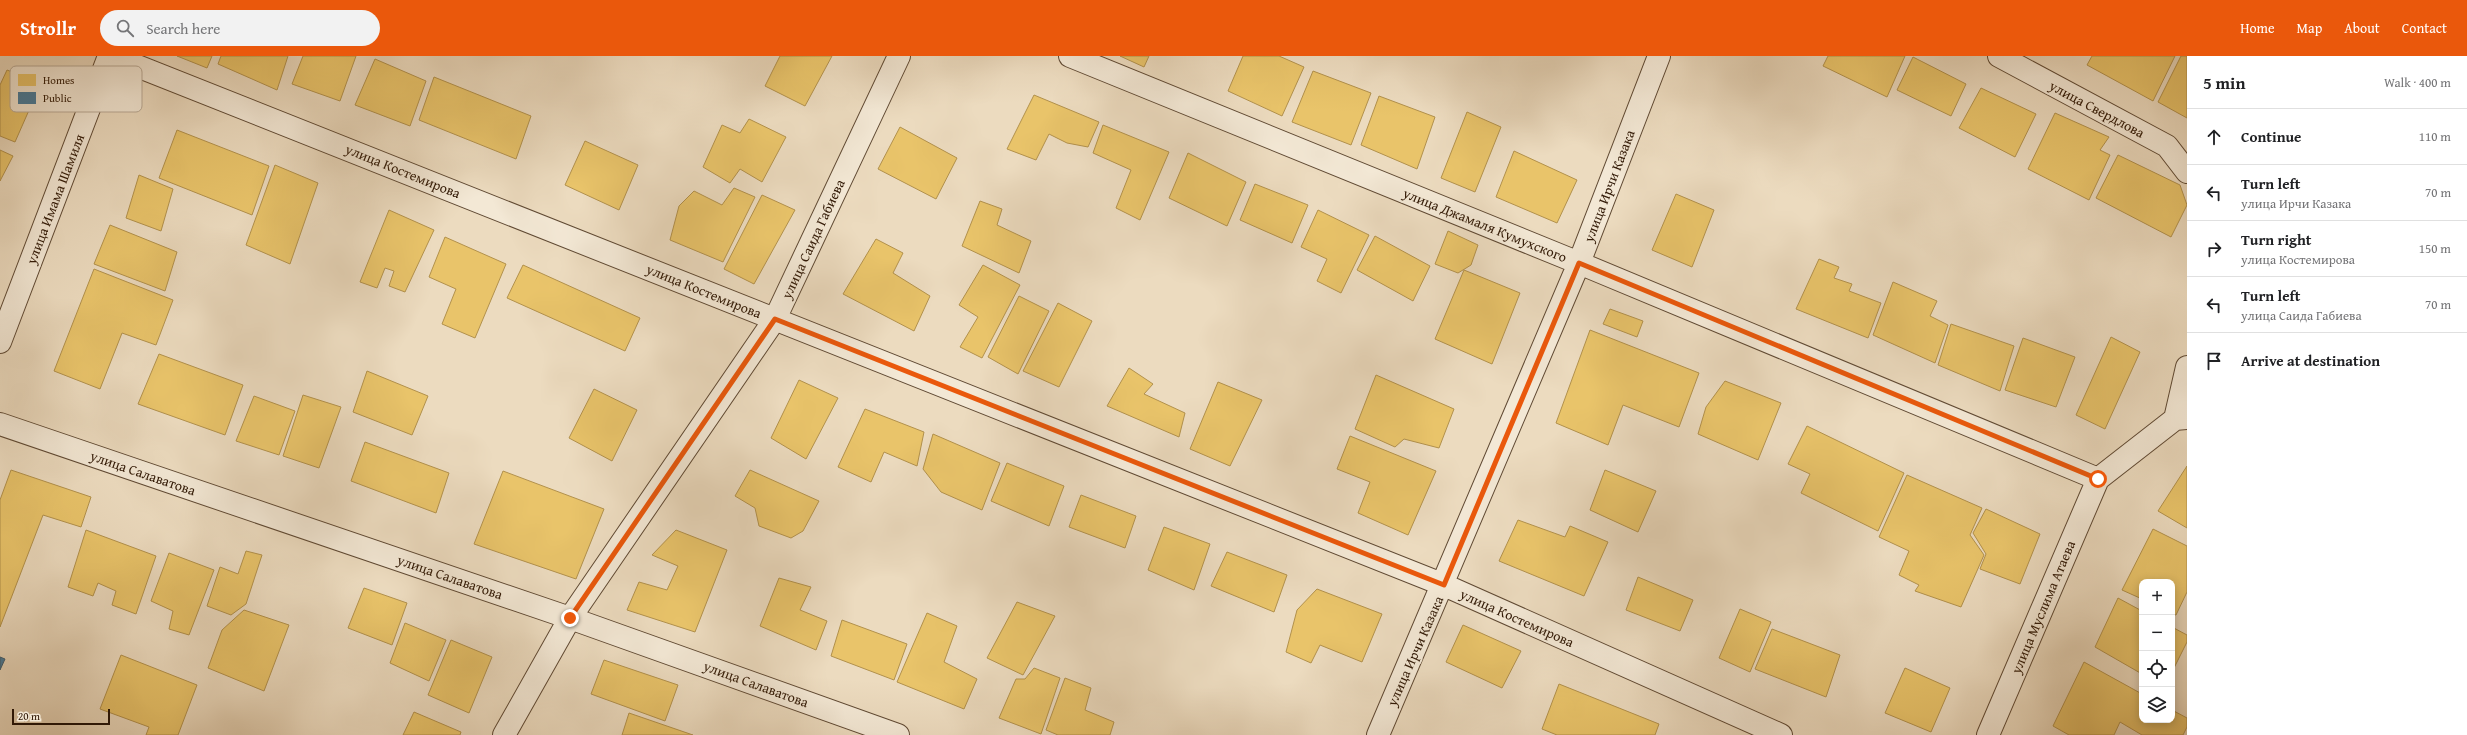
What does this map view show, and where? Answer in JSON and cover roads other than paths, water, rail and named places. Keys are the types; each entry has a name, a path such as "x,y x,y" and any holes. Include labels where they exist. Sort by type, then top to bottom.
{"street":[{"name":"улица Костемирова","path":"111,56 136,66"},
{"name":"улица Имама Шамиля","path":"107,66 111,56"},
{"name":"улица Саида Габиева","path":"504,735 570,618 775,319 899,56"},
{"name":"улица Джамаля Кумухского","path":"1070,56 1579,263 2098,479"},
{"name":"улица Ирчи Казака","path":"1378,735 1444,585 1579,263 1659,56"},
{"name":"улица Свердлова","path":"1999,56 2167,146 2187,172"},
{"name":"улица Костемирова","path":"142,68 1444,585 1781,735"},
{"name":"улица Имама Шамиля","path":"0,342 89,112"},
{"path":"2098,479 2181,419 2187,367"},
{"name":"улица Салаватова","path":"0,424 570,618 898,735"},
{"name":"улица Муслима Атаева","path":"1988,735 2098,479"}]}
